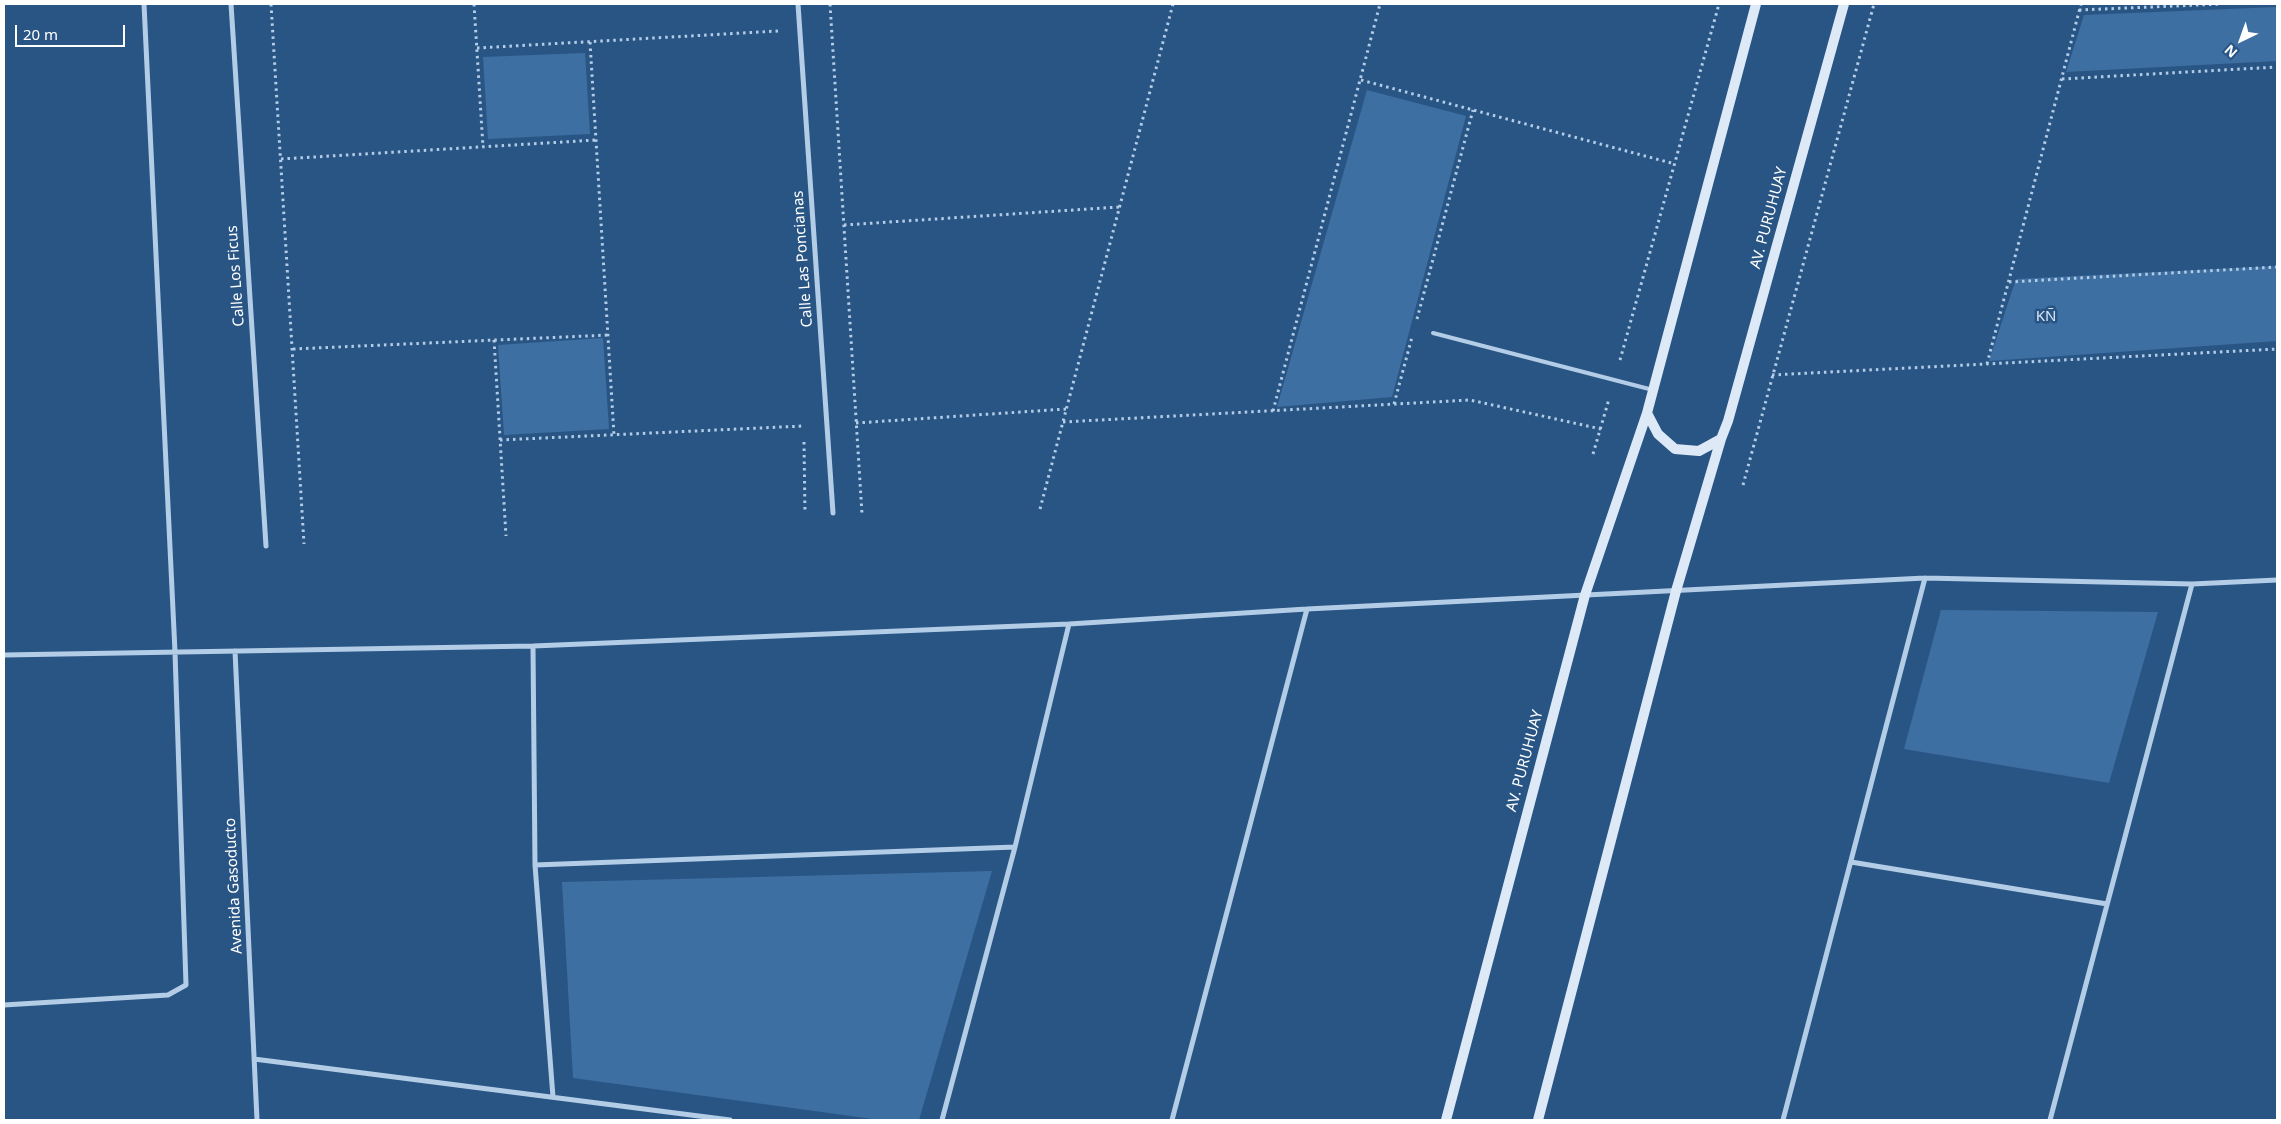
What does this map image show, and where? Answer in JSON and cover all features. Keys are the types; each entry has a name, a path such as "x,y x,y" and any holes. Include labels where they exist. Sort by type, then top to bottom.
{"main road":[{"name":"AV. PURUHUAY","path":"1446,1120 1585,595 1647,413 1756,4"},
{"name":"AV. PURUHUAY","path":"1538,1120 1676,591 1728,421 1844,4"},
{"path":"1647,413 1658,434 1675,449 1699,451 1721,439"}],"street":[{"path":"4,1004 168,995 186,985 175,652 144,4"},
{"name":"Calle Los Ficus","path":"231,4 266,546"},
{"name":"Calle Las Poncianas","path":"798,4 833,513"},
{"path":"4,656 533,646 1069,624 1307,609 1925,578 2192,584 2277,580"},
{"path":"1783,1120 1925,578"},
{"path":"2050,1120 2192,584"},
{"path":"1172,1120 1307,609"},
{"path":"942,1120 1015,847 1069,624"},
{"path":"533,646 535,865 553,1097"},
{"name":"Avenida Gasoducto","path":"235,651 257,1120"},
{"path":"535,865 1015,847"},
{"path":"1850,862 2107,904"},
{"path":"254,1059 730,1120"}],"lane":[{"path":"1433,333 1653,390"}],"path":[{"path":"271,4 304,544"},
{"path":"474,4 484,147"},
{"path":"830,4 862,514"},
{"path":"1040,509 1173,4"},
{"path":"1273,411 1380,4"},
{"path":"1618,368 1719,4"},
{"path":"1743,485 1874,4"},
{"path":"1987,364 2081,4"},
{"path":"2079,10 2222,4"},
{"path":"477,48 778,30"},
{"path":"590,42 614,435"},
{"path":"2062,79 2277,67"},
{"path":"1361,80 1675,164"},
{"path":"1394,404 1474,110"},
{"path":"281,159 596,140"},
{"path":"844,225 1119,207"},
{"path":"2009,282 2277,267"},
{"path":"292,349 609,335"},
{"path":"494,340 506,536"},
{"path":"1772,375 2277,350"},
{"path":"1593,454 1609,399"},
{"path":"1063,422 1470,400 1601,429"},
{"path":"856,424 1066,409"},
{"path":"500,440 803,426"}],"green space":[{"path":"2277,7 2277,61 2066,72 2084,15"},
{"path":"585,53 590,134 488,139 483,57"},
{"path":"1367,90 1466,116 1392,397 1277,407"},
{"name":"KÑ","path":"2277,266 2277,341 1989,361 2016,279"},
{"path":"603,338 609,429 504,435 498,345"},
{"path":"1941,610 2158,612 2109,783 1904,749"},
{"path":"992,871 919,1120 880,1120 573,1078 562,882"}]}
